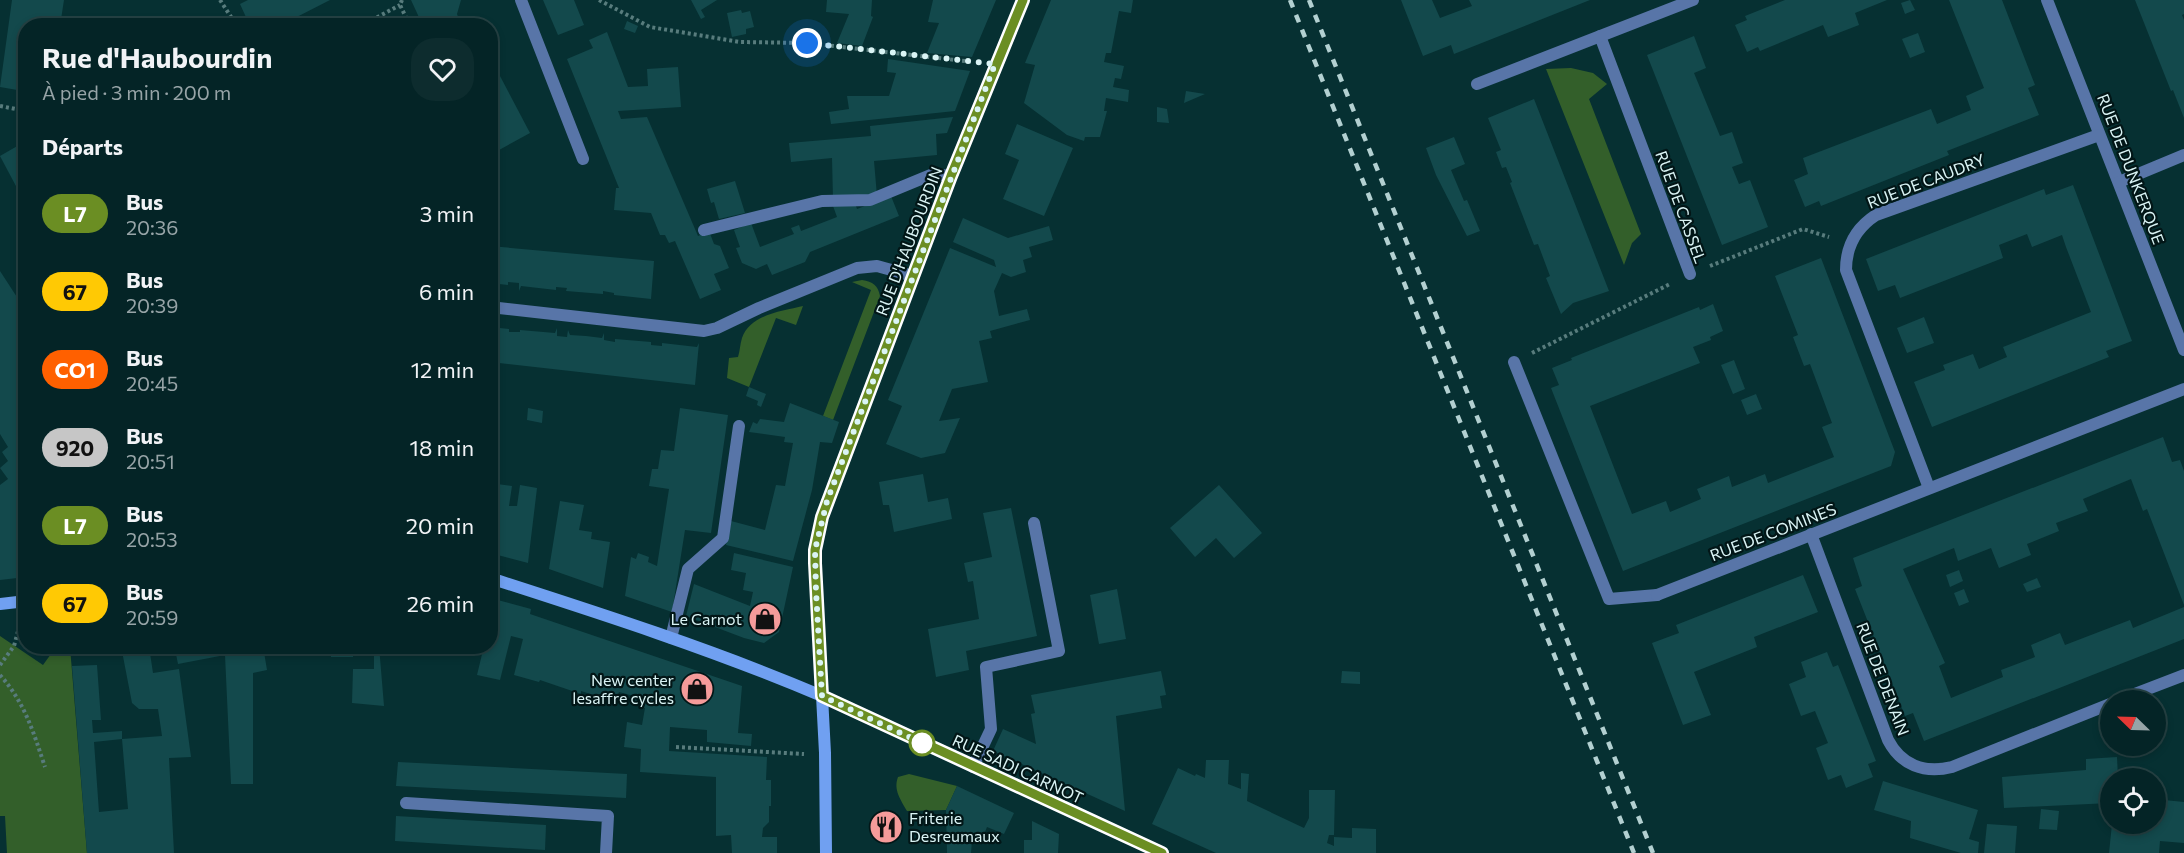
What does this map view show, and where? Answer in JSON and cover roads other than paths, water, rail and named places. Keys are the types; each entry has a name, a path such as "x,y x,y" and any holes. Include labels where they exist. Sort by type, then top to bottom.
{"main road":[{"name":"RUE D'HAUBOURDIN","path":"826,853 825,753 815,563 815,550 822,517 951,176 1023,0"},
{"name":"RUE SADI CARNOT","path":"498,581 671,638 769,674 822,696 1162,853"},
{"path":"0,604 18,607"}],"street":[{"path":"521,0 584,159"},
{"path":"1477,84 1693,0"},
{"name":"RUE DE DUNKERQUE","path":"2047,0 2184,350"},
{"name":"RUE DE CASSEL","path":"1600,36 1690,274"},
{"name":"RUE DE CAUDRY","path":"1929,489 1846,270 1846,257 1850,243 1865,222 1876,215 2099,135"},
{"path":"2119,182 2184,156"},
{"path":"704,230 822,201 870,200 933,174 951,176"},
{"path":"498,308 704,331 717,328 759,308 857,268 877,266 913,276"},
{"name":"RUE DE COMINES","path":"1514,362 1609,599 1657,595 2184,389"},
{"path":"671,638 688,569 723,538 740,426"},
{"path":"973,767 991,729 986,667 1059,651 1034,523"},
{"name":"RUE DE DENAIN","path":"1811,534 1888,740 1902,760 1930,770 1952,767 2100,708"},
{"path":"2145,690 2184,675"},
{"path":"406,803 608,816 606,853"}],"railway":[{"path":"1290,0 1634,853"},
{"path":"1309,0 1653,853"}],"place":[{"name":"Le Carnot","path":"765,619"},
{"name":"New center lesaffre cycles","path":"697,689"},
{"name":"Friterie Desreumaux","path":"886,827"}]}
